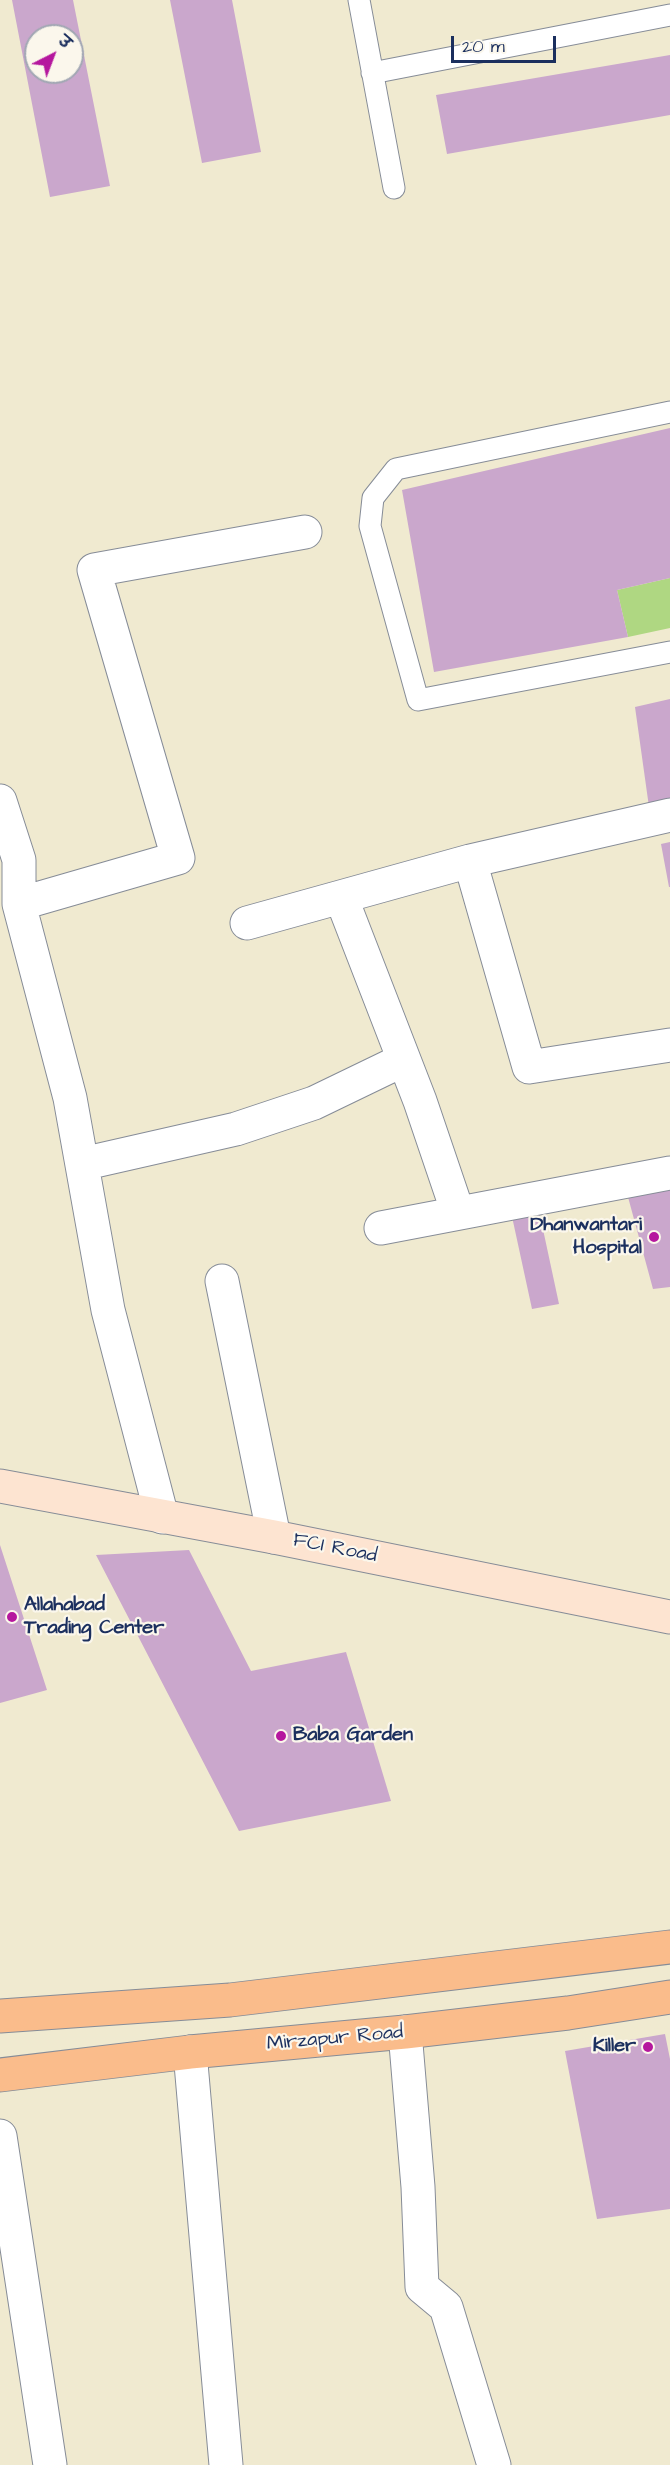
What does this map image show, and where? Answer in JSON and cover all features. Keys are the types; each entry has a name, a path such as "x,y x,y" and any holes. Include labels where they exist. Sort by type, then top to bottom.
{"highway":[{"path":"0,2016 230,2000 670,1947"},
{"name":"Mirzapur Road","path":"0,2075 190,2052 405,2032 568,2013 670,1997"}],"main road":[{"name":"FCI Road","path":"0,1486 274,1537 670,1617"}],"street":[{"path":"19,904 178,858 94,570 304,532"},
{"path":"0,801 19,860 19,904 70,1098 108,1310 162,1517"},
{"path":"247,923 470,861 670,815"},
{"path":"470,861 529,1066 670,1045"},
{"path":"341,897 404,1060 458,1213"},
{"path":"82,1164 236,1129 314,1103 404,1060"},
{"path":"381,1228 670,1173"},
{"path":"222,1281 274,1537"},
{"path":"405,2032 418,2187 422,2288 446,2307 495,2465"},
{"path":"190,2052 226,2465"},
{"path":"0,2136 50,2465"}],"lane":[{"path":"359,0 394,188"},
{"path":"372,73 670,15"},
{"path":"670,412 396,469 373,498 370,526 418,700 670,652"}],"green space":[{"path":"670,578 670,628 628,637 617,590"}],"building":[{"path":"12,0 73,0 78,24 24,24 24,62"},
{"path":"170,0 232,0 261,152 202,163"},
{"path":"84,55 110,186 50,197 28,84 84,84"},
{"path":"670,55 670,115 447,154 436,95"},
{"path":"670,428 670,578 617,590 628,637 434,672 402,490"},
{"path":"670,699 670,802 649,807 635,707"},
{"path":"670,842 670,887 669,887 661,844"},
{"name":"Dhanwantari Hospital","path":"670,1179 670,1287 653,1289 625,1186"},
{"path":"538,1206 559,1304 532,1309 511,1212"},
{"name":"Allahabad Trading Center","path":"0,1545 47,1690 0,1703"},
{"name":"Baba Garden","path":"189,1550 251,1671 346,1652 391,1801 239,1831 96,1555"},
{"path":"665,2034 670,2059 670,2209 597,2219 565,2051"}],"place":[{"name":"Dhanwantari Hospital","path":"654,1237"},
{"name":"Allahabad Trading Center","path":"12,1617"},
{"name":"Baba Garden","path":"281,1736"},
{"name":"Killer","path":"648,2047"}]}
